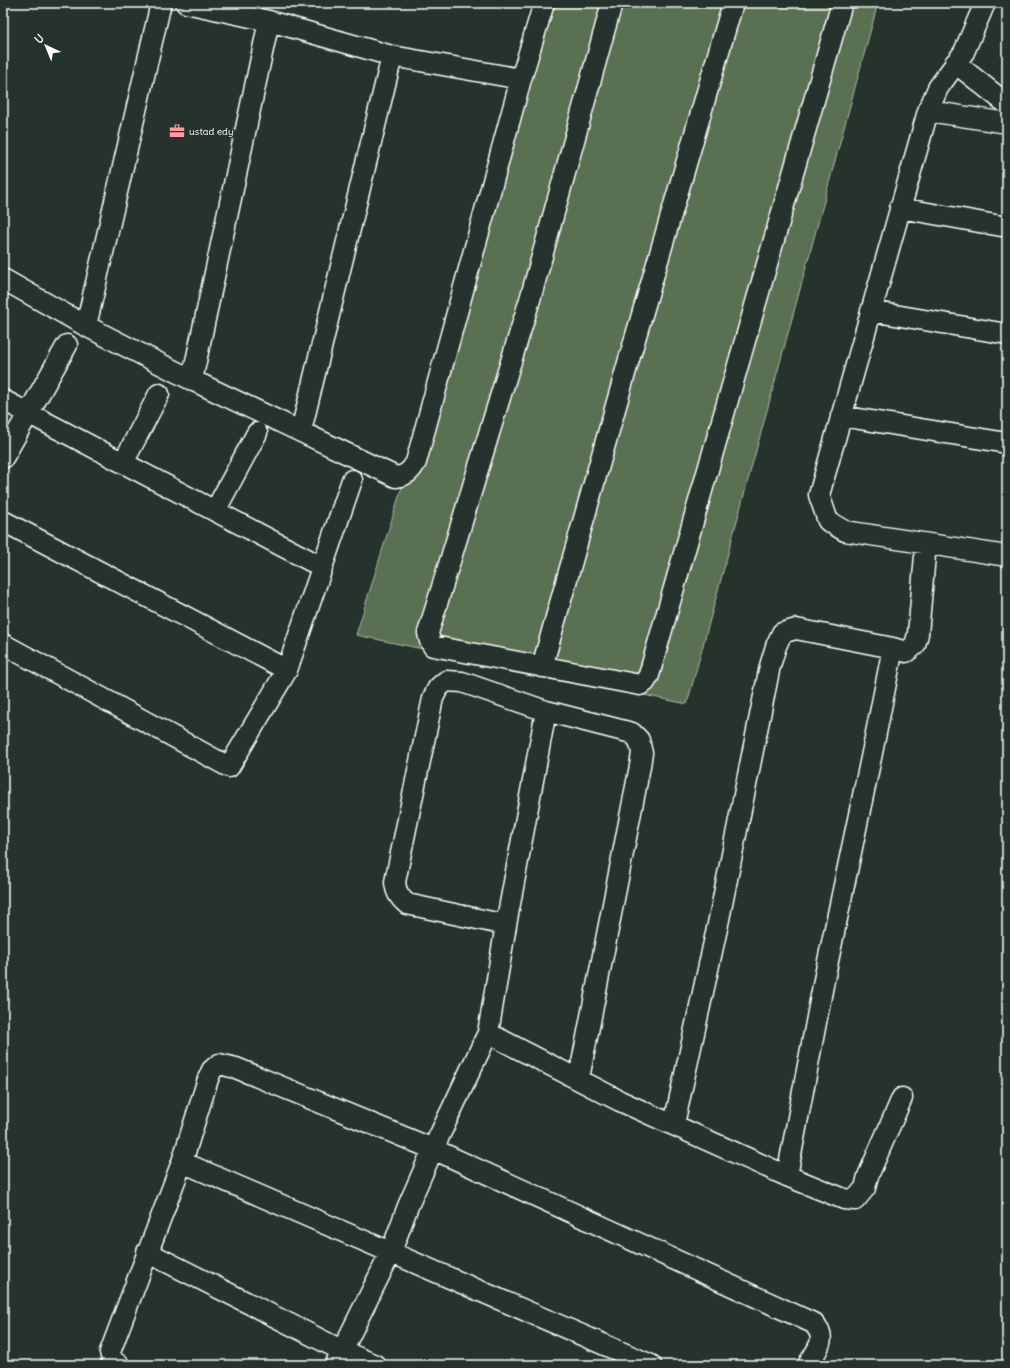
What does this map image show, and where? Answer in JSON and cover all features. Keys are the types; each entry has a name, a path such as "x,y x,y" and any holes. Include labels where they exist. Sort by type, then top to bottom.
{"street":[{"path":"86,326 161,3"},
{"path":"186,3 269,21 392,56 521,79"},
{"path":"3,279 86,326 192,380 396,477 403,476 412,470 416,462 521,79 544,3"},
{"path":"612,3 531,296 428,633 433,646 640,685 645,682 649,675 842,3"},
{"path":"542,667 630,356 733,3"},
{"path":"985,3 964,52 938,88 928,111 819,495 828,521 845,531 1007,556"},
{"path":"192,380 269,21"},
{"path":"301,431 392,56"},
{"path":"955,63 1007,104"},
{"path":"928,111 1007,122"},
{"path":"900,208 1007,227"},
{"path":"871,311 1007,334"},
{"path":"3,458 67,345"},
{"path":"123,462 159,394"},
{"path":"3,400 322,567"},
{"path":"841,416 1007,443"},
{"path":"215,511 257,433"},
{"path":"3,644 230,767 287,670 352,480"},
{"path":"3,521 287,670"},
{"path":"674,1124 718,924 770,666 776,646 782,633 796,629 893,648 906,652 915,645 918,634 926,544"},
{"path":"787,1176 824,980 893,648"},
{"path":"506,925 407,904 396,892 395,882 433,698 438,688 446,681 462,682 546,710 632,733 639,740 642,753 579,1078"},
{"path":"339,1358 390,1252 433,1149 488,1032 506,925 546,710"},
{"path":"488,1032 620,1100 787,1176 844,1199 855,1200 865,1188 868,1176 902,1098"},
{"path":"119,1365 112,1360 110,1352 182,1162 208,1079 212,1070 219,1064 236,1068 433,1149 812,1323 822,1335 821,1343 808,1365"},
{"path":"182,1162 651,1365"},
{"path":"147,1252 339,1358 375,1365"}],"green space":[{"path":"552,3 878,3 687,704 356,635"}],"place":[{"name":"ustad edy","path":"177,131"}]}
